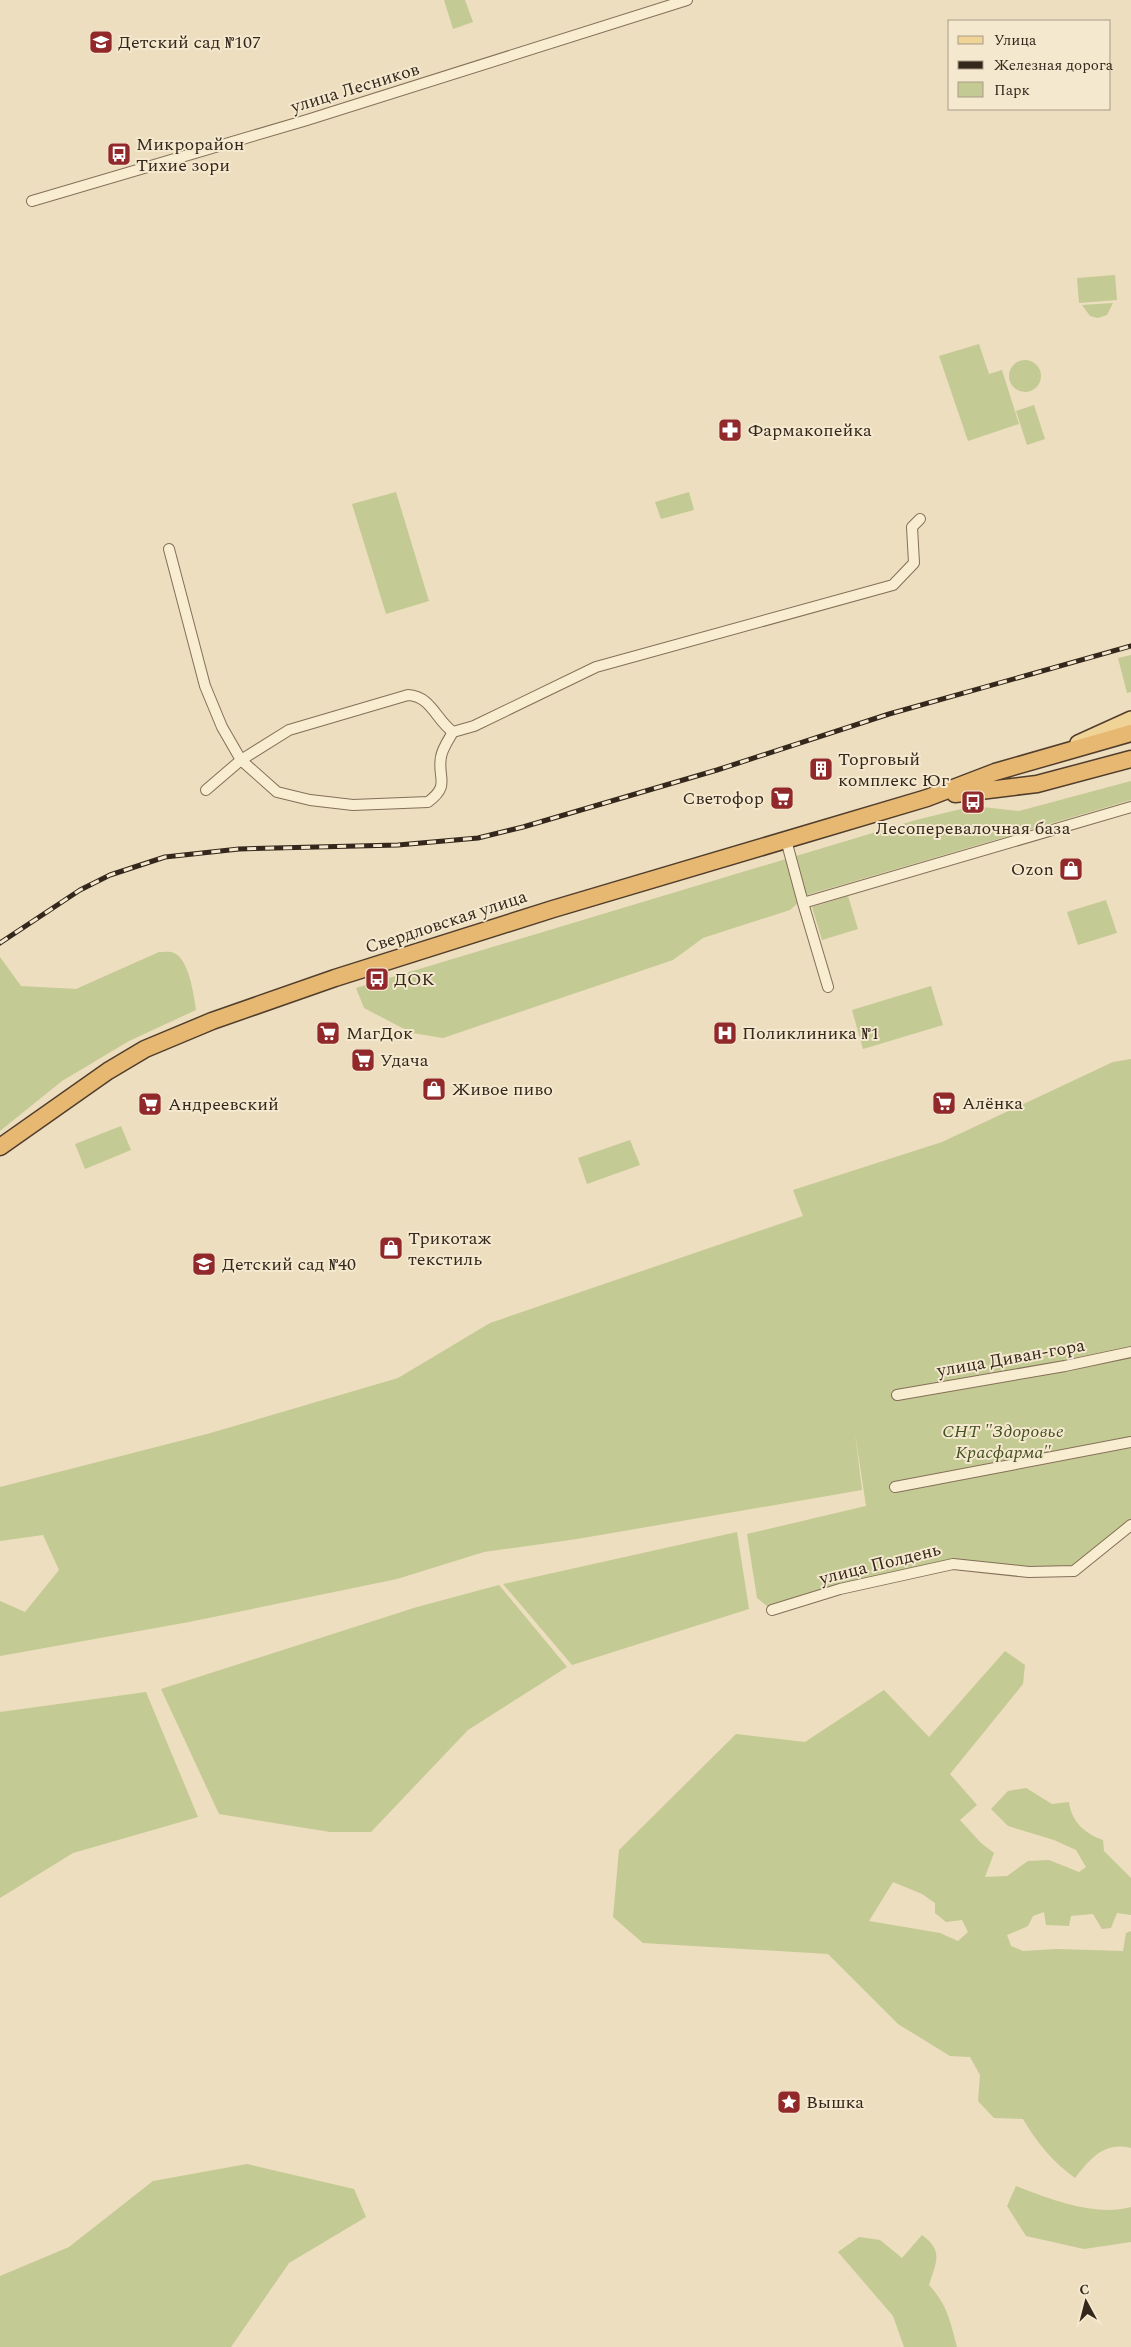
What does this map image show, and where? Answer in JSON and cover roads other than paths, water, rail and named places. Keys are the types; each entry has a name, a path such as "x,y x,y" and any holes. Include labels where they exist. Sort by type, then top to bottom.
{"highway":[{"name":"Свердловская улица","path":"0,1147 108,1071 145,1049 212,1020 335,978 553,909 933,796 995,772 1131,733"},
{"name":"Свердловская улица","path":"933,796 1038,784 1131,758"}],"main road":[{"path":"1041,759 1131,719"}],"street":[{"name":"улица Лесников","path":"32,201 307,120 687,0"},
{"path":"169,549 205,686 222,727 242,760 277,792 310,800 353,806 428,802 438,795 443,783 440,756 453,732 474,726 596,667 893,584 914,563 912,527 920,519"},
{"path":"206,790 242,760 289,730 408,694 416,695 426,700 445,726 453,732"},
{"path":"804,908 1131,807"},
{"path":"786,840 828,987"},
{"name":"улица Диван-гора","path":"897,1395 1065,1366 1131,1352"},
{"path":"895,1487 1131,1442"},
{"name":"улица Полдень","path":"772,1610 840,1590 953,1564 1029,1572 1074,1571 1131,1525"}],"railway":[{"path":"0,943 80,890 110,875 165,857 239,849 398,845 478,838 523,827 717,770 889,714 1131,646"}],"place":[{"name":"Детский сад №107","path":"101,42"},
{"name":"Микрорайон Тихие зори","path":"119,154"},
{"name":"Фармакопейка","path":"730,430"},
{"name":"Торговый комплекс Юг","path":"821,769"},
{"name":"Светофор","path":"782,798"},
{"name":"Лесоперевалочная база","path":"973,802"},
{"name":"Ozon","path":"1071,869"},
{"name":"ДОК","path":"377,979"},
{"name":"МагДок","path":"328,1033"},
{"name":"Поликлиника №1","path":"725,1033"},
{"name":"Удача","path":"363,1060"},
{"name":"Живое пиво","path":"434,1089"},
{"name":"Алёнка","path":"944,1103"},
{"name":"Андреевский","path":"150,1104"},
{"name":"Трикотаж текстиль","path":"391,1248"},
{"name":"Детский сад №40","path":"204,1264"},
{"name":"Вышка","path":"789,2102"}],"park label":[{"name":"СНТ \"Здоровье Красфарма\"","path":"1003,1441"}]}
